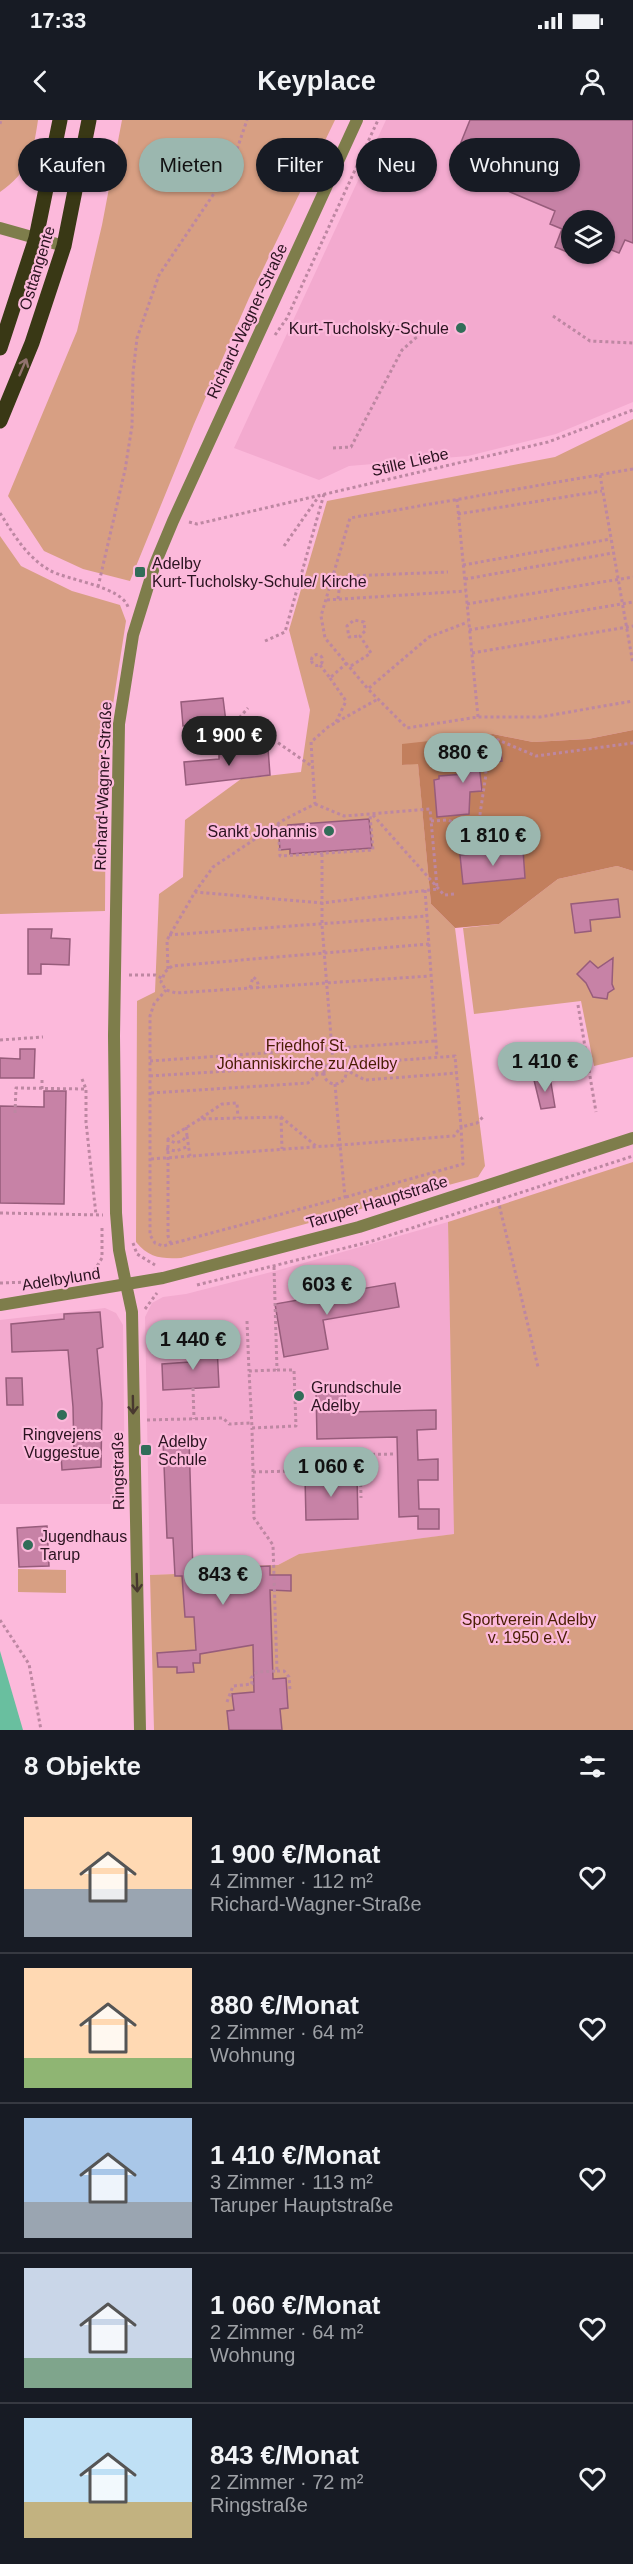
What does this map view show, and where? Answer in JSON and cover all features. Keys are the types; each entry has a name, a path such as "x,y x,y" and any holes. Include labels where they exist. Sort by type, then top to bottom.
{"main road":[{"name":"Osttangente","path":"0,348 36,238 60,120"},
{"name":"Osttangente","path":"0,421 32,343 64,246 89,120"}],"street":[{"name":"Richard-Wagner-Straße","path":"126,1284 119,1250 117,1215 114,1036 119,724 133,635 155,564 173,521 357,120"},
{"path":"0,228 64,246"},
{"name":"Taruper Hauptstraße","path":"126,1284 164,1278 358,1227 633,1138"},
{"name":"Adelbylund","path":"0,1305 126,1284"},
{"name":"Ringstraße","path":"126,1284 132,1312 140,1730"}],"path":[{"path":"98,587 126,470 132,426 133,373 137,338 159,275 213,195 235,155 247,120"},
{"path":"271,340 286,318 378,120"},
{"path":"553,316 590,341 633,343"},
{"path":"333,448 351,447 402,350 418,336 388,322"},
{"name":"Stille Liebe","path":"189,522 197,524 548,442 633,410"},
{"path":"633,469 350,518 321,616 325,638 368,689 407,728 478,717 540,717 633,701"},
{"path":"600,475 633,663"},
{"path":"458,514 602,490"},
{"path":"265,641 285,632 324,494"},
{"path":"284,546 319,496"},
{"path":"457,500 478,717"},
{"path":"185,532 194,511"},
{"path":"0,513 28,553 48,569 72,580 116,593"},
{"path":"463,565 611,539"},
{"path":"465,579 614,553"},
{"path":"338,599 340,582 348,576 448,572"},
{"path":"467,604 633,578"},
{"path":"327,600 466,591"},
{"path":"469,630 633,602"},
{"path":"358,619 365,626 360,636 350,637 346,632 346,627 358,619"},
{"path":"368,689 429,637 468,622"},
{"path":"472,653 633,626"},
{"path":"330,678 349,664 371,653 360,636"},
{"path":"320,665 346,701 336,722"},
{"path":"315,804 311,742 336,722 378,699"},
{"path":"241,742 240,717 248,708"},
{"path":"491,737 537,756 633,742"},
{"path":"479,821 486,774 482,738"},
{"path":"219,743 274,740 313,767"},
{"path":"168,969 167,940 195,892 213,867 278,823 315,804 344,816 430,809 438,888"},
{"path":"278,823 280,856 372,850 372,815"},
{"path":"372,815 444,895 455,894"},
{"path":"431,820 448,820 460,825"},
{"path":"322,854 322,925 333,1062"},
{"path":"195,892 322,903 438,888"},
{"path":"426,890 437,1057"},
{"path":"170,935 427,916"},
{"path":"429,944 172,966 161,982 166,990 176,993 430,976"},
{"path":"127,965 127,985"},
{"path":"127,975 156,975 162,978"},
{"path":"250,988 253,977 258,980 259,988"},
{"path":"166,990 151,1010 150,1061 150,1235 155,1243 164,1246 463,1164 461,1127 457,1073 455,1056 363,1063 348,1072 344,1079 335,1084 328,1082 324,1074 327,1065 333,1062 343,1066 348,1072 365,1080 457,1073"},
{"path":"578,1005 596,1112"},
{"path":"0,1040 42,1037"},
{"path":"150,1061 436,1041"},
{"path":"150,1076 307,1066 318,1074 324,1074"},
{"path":"151,1093 308,1083 318,1074"},
{"path":"42,1079 42,1089"},
{"path":"82,1080 86,1089 86,1122 96,1215"},
{"path":"335,1084 345,1197"},
{"path":"15,1113 16,1088 86,1089"},
{"path":"171,1244 168,1236 166,1158 168,1139 222,1104 237,1103 238,1118"},
{"path":"200,1119 281,1117 317,1147"},
{"path":"281,1117 282,1149"},
{"path":"151,1159 454,1137 461,1127 477,1123 483,1117"},
{"path":"186,1127 190,1156"},
{"path":"168,1139 178,1142 187,1136"},
{"path":"166,1149 176,1151 189,1146"},
{"path":"498,1200 633,1156"},
{"path":"494,1184 538,1367"},
{"path":"0,1214 117,1215"},
{"path":"87,1279 100,1263 102,1215"},
{"path":"132,1242 137,1254 162,1268"},
{"path":"274,1267 278,1370"},
{"path":"0,1283 49,1280 68,1283"},
{"path":"247,1321 254,1518 273,1545 276,1671"},
{"path":"133,1420 223,1418 229,1424 296,1426 294,1370 249,1371"},
{"path":"193,1389 194,1419"},
{"path":"253,1472 336,1470 335,1449"},
{"path":"360,1454 361,1498"},
{"path":"336,1455 395,1454"},
{"path":"0,1620 29,1664 41,1730"},
{"path":"227,1702 233,1686 252,1684 251,1678 257,1672 284,1671 289,1677 290,1691"}],"shaded area":[{"name":"Kurt-Tucholsky-Schule","path":"386,120 633,120 633,402 556,434 468,456 349,466 319,480 234,448 356,185 356,192 437,192 437,138 378,138"},
{"path":"633,730 633,871 617,866 558,879 499,924 455,928 431,904 418,764 402,765 402,744 493,734 533,742 588,739"},
{"name":"Grundschule Adelby","path":"448,1222 455,1534 299,1554 278,1565 249,1566 249,1571 150,1575 145,1317 152,1303 163,1297 186,1294 279,1270"},
{"name":"Ringvejens Vuggestue","path":"105,1308 116,1313 123,1325 125,1504 0,1504 0,1320"},
{"path":"0,1651 23,1730 0,1730"}],"green space":[{"path":"0,120 38,120 35,138 18,138 18,176 0,192"},
{"path":"122,120 335,120 326,138 256,138 256,192 300,192 249,298 194,424 130,581 83,569 44,551 8,496 77,331 108,192 127,192 127,138 119,138"},
{"name":"Friedhof St. Johanniskirche zu Adelby","path":"633,419 633,730 588,739 533,742 493,734 402,745 402,765 418,763 431,904 455,928 485,1166 478,1177 181,1258 162,1258 151,1254 136,1242 137,1001 155,992 159,894 183,877 185,820 241,779 301,772 310,710 289,630 327,501 555,457"},
{"path":"0,536 21,566 72,591 120,605 126,621 106,749 105,911 0,914"},
{"path":"617,866 633,871 633,1057 594,1066 581,1001 474,1014 463,928 499,924 558,879"},
{"name":"Sportverein Adelby v. 1950 e.V.","path":"633,1162 633,1730 154,1730 150,1575 249,1571 249,1566 278,1565 299,1554 454,1534 448,1222"},
{"path":"18,1569 66,1570 66,1593 18,1592"}],"building":[{"path":"470,120 633,120 633,243 625,240 619,253 615,251 615,210 561,210 561,229 550,224 555,211 510,192 580,192 580,138 463,138"},
{"path":"561,232 561,249 555,247"},
{"path":"223,698 226,722 183,726 181,702"},
{"path":"268,748 270,775 186,785 184,762 219,759 219,752"},
{"path":"501,749 502,761 479,764 482,791 470,792 469,814 437,817 434,780 439,779 439,776 464,774 462,752"},
{"name":"Sankt Johannis","path":"369,819 372,848 290,854 290,849 280,850 279,837 289,837 288,825"},
{"path":"523,850 525,878 463,884 460,855"},
{"path":"618,899 620,917 590,920 591,931 575,933 571,904"},
{"path":"28,929 52,929 51,938 70,939 69,965 41,964 41,974 28,974"},
{"path":"613,958 612,984 614,989 608,993 607,999 593,997 586,983 577,974 590,961 598,968"},
{"path":"20,1049 35,1049 34,1078 0,1078 0,1058 20,1059"},
{"path":"550,1077 555,1107 541,1109 534,1080"},
{"path":"44,1091 66,1091 64,1204 0,1203 0,1106 44,1107"},
{"path":"395,1283 399,1307 323,1320 328,1349 284,1357 275,1304"},
{"path":"100,1312 103,1347 97,1349 102,1403 101,1467 62,1470 61,1454 74,1453 68,1350 12,1352 11,1324 64,1319 64,1314"},
{"path":"217,1346 219,1387 163,1390 162,1364 190,1362 190,1347"},
{"path":"6,1378 22,1378 23,1405 7,1405"},
{"path":"345,1387 346,1412 436,1410 436,1429 417,1430 418,1460 438,1459 438,1480 418,1480 419,1509 439,1509 439,1529 418,1529 418,1516 399,1517 397,1437 317,1439 316,1388"},
{"path":"189,1439 193,1573 250,1571 250,1567 270,1566 270,1575 291,1575 291,1591 270,1590 273,1679 286,1678 288,1708 280,1709 282,1730 229,1730 227,1711 234,1710 232,1694 254,1692 253,1645 200,1654 200,1663 193,1663 194,1672 177,1673 177,1667 158,1667 157,1653 196,1650 194,1617 185,1617 182,1576 175,1576 173,1538 167,1538 163,1440"},
{"path":"357,1476 358,1519 306,1520 305,1477"},
{"path":"47,1526 49,1566 19,1567 17,1528"}],"place":[{"name":"Kurt-Tucholsky-Schule","path":"461,328"},
{"name":"Adelby Kurt-Tucholsky-Schule/ Kirche","path":"140,572"},
{"name":"Sankt Johannis","path":"329,831"},
{"name":"Grundschule Adelby","path":"299,1396"},
{"name":"Ringvejens Vuggestue","path":"62,1415"},
{"name":"Adelby Schule","path":"146,1450"},
{"name":"Jugendhaus Tarup","path":"28,1545"}]}
